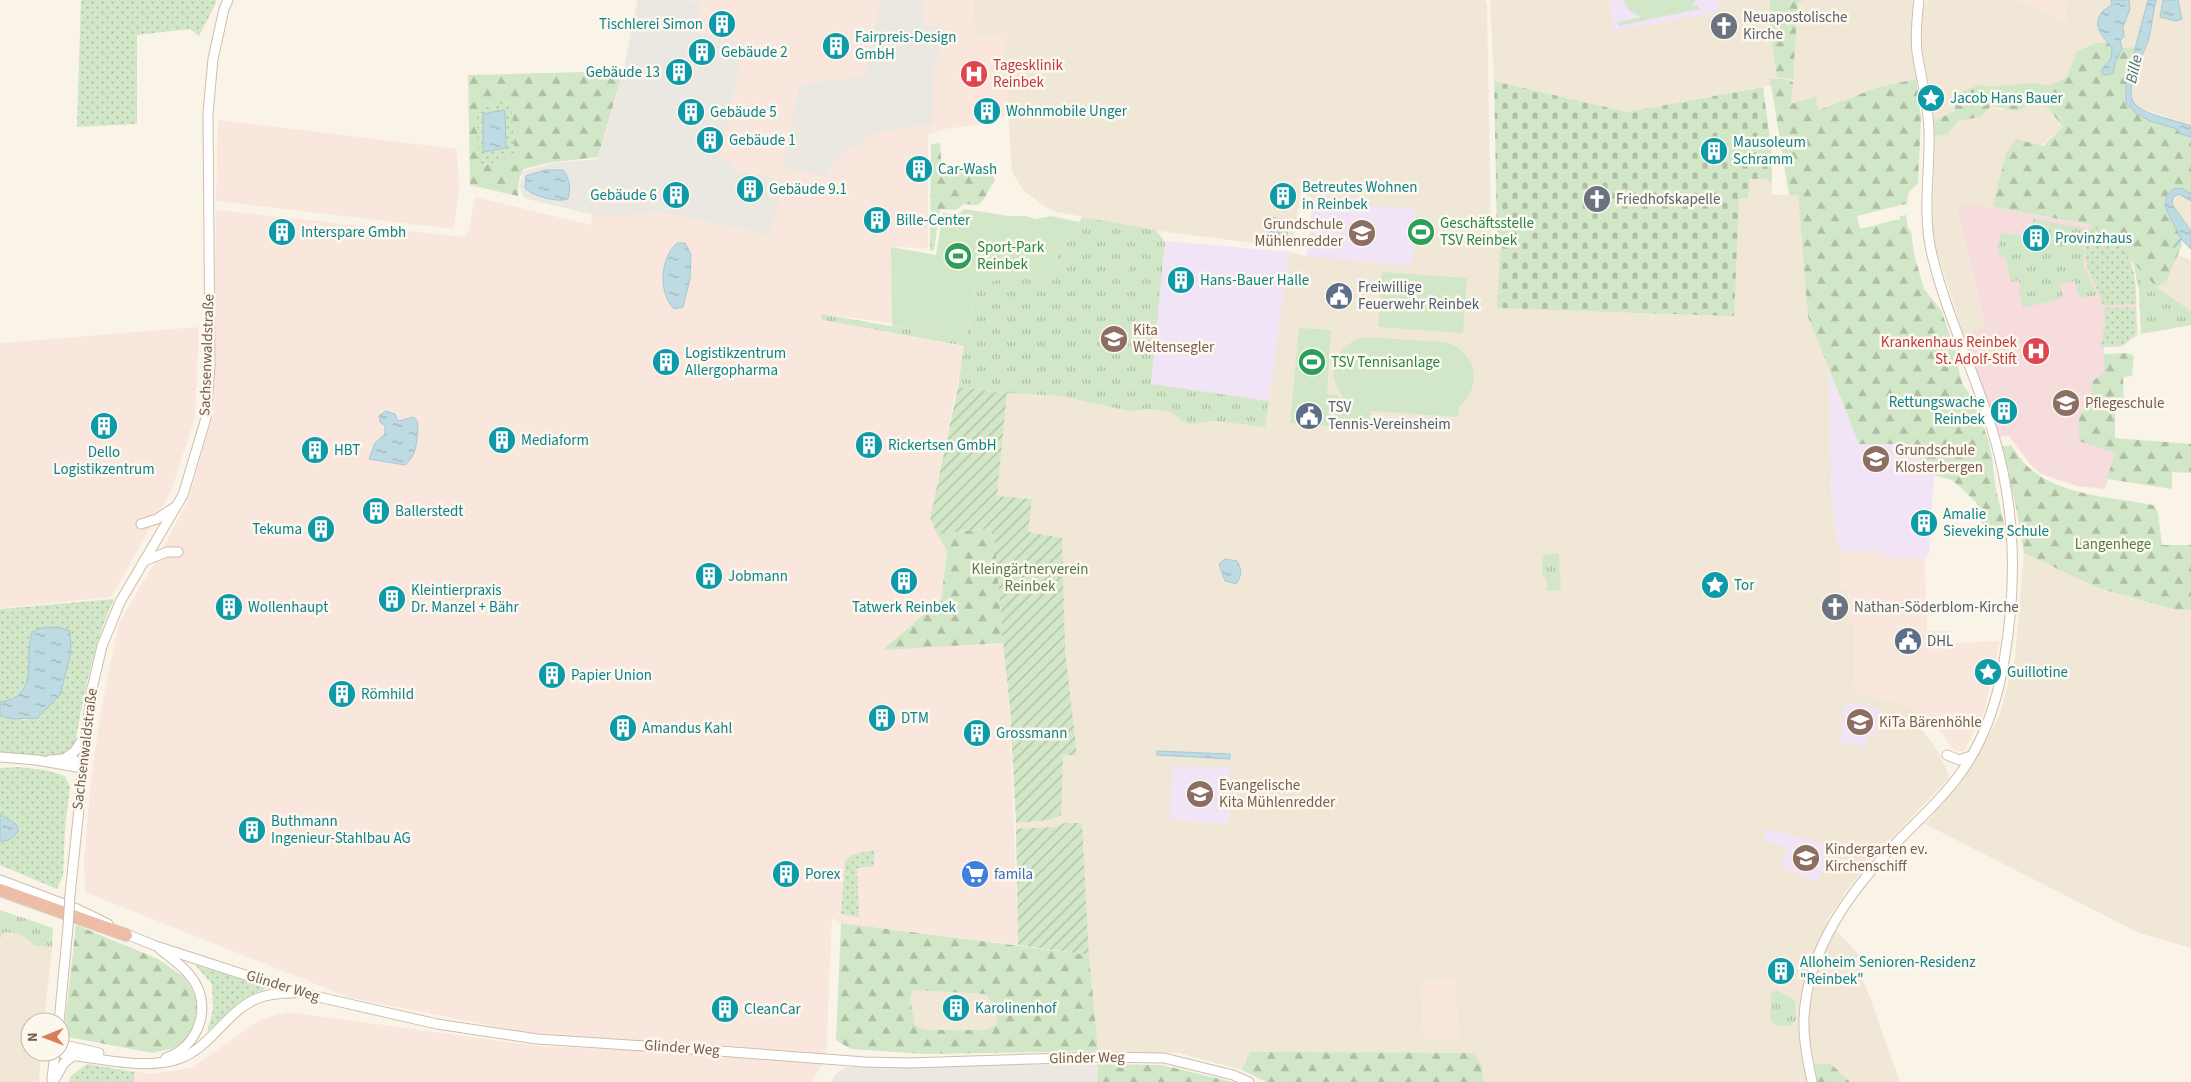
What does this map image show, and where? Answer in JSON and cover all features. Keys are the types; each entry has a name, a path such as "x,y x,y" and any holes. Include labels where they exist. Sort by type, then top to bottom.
{"highway":[{"path":"0,890 126,935"}],"main road":[{"name":"Sachsenwaldstraße","path":"60,1012 82,768 91,693 102,646 120,602 143,561 178,506 193,468 206,418 210,366 208,114 213,59 224,9 228,0"},
{"path":"1812,1082 1804,1032 1806,997 1825,937 1855,891 1895,844 1945,793 1971,756 1990,716 2004,664 2012,616 2013,534 1994,437 1951,317 1931,254 1926,205 1929,133 1926,95 1917,44 1919,0"},
{"path":"141,524 156,519 178,506"},
{"path":"143,561 167,552 178,552"},
{"path":"64,759 74,752 86,734"},
{"path":"1946,755 1959,760 1971,756"},
{"path":"0,757 37,760 82,768"},
{"path":"37,760 64,759 77,761 82,768"},
{"name":"Glinder Weg","path":"0,880 100,919 126,935 156,946 301,993 437,1024 537,1040 882,1062 1098,1056 1164,1058 1233,1074 1248,1082"},
{"path":"70,1046 145,1061 168,1057 188,1044 202,1018 200,992 187,972 156,946"},
{"path":"70,1055 141,1064 171,1061 188,1055 204,1045 234,1014 250,1002 271,994 301,993"},
{"path":"52,1082 64,1063 74,1056"},
{"path":"52,1082 55,1062"}],"shaded area":[{"path":"637,0 973,0 975,37 1009,34 1004,51 1009,114 983,124 945,129 928,134 928,248 891,247 893,283 891,323 821,314 822,320 965,347 930,518 947,551 941,600 882,649 1003,643 1010,708 1018,945 841,923 832,918 826,1059 811,1082 69,1082 71,1076 87,1064 150,1074 191,1068 260,1020 287,1012 538,1046 818,1059 543,1036 351,998 85,892 84,863 91,778 102,704 119,623 162,550 188,500 213,415 216,210 464,237 469,230 475,197 591,225 598,157 623,71"},
{"path":"639,0 681,0 701,4 695,32 744,43 720,157 729,161 737,171 783,181 770,235 661,212 603,217 527,199 523,196 520,186 524,171 554,163 599,159 624,71"},
{"path":"881,0 921,0 924,26 937,26 940,52 933,69 933,124 867,136 862,143 837,158 826,176 782,167 800,84 865,77"},
{"path":"973,0 1485,0 1487,5 1491,234 1501,239 1498,308 1739,198 1748,198 1749,179 1766,179 1769,181 1772,184 1772,195 1798,195 1808,317 1829,371 1832,511 1840,551 1842,587 1848,587 1849,623 1854,623 1855,693 1904,704 1921,713 1929,721 1921,729 1936,748 1949,778 1869,862 1845,893 1827,921 1868,964 1860,970 1900,1082 1850,1082 1831,1064 1815,1064 1817,1082 1483,1082 1482,1065 1250,1052 1242,1070 1179,1053 1098,1051 1089,955 1082,823 1064,823 1055,827 1016,829 1016,823 1049,820 1063,755 1077,754 1065,649 1028,532 1032,499 997,496 1007,393 1061,396 1129,411 1149,409 1170,412 1189,425 1213,421 1265,427 1289,252 1307,256 1313,199 1301,192 1293,244 1260,244 1160,231 1057,212 1044,206 1023,190 1012,172 1004,51 1008,34 975,37"},
{"path":"1490,0 1914,0 1911,43 1916,79 1879,87 1817,110 1791,104 1770,79 1771,85 1627,112 1494,81"},
{"path":"1609,0 1717,0 1719,9 1712,13 1614,31"},
{"path":"1927,0 2111,0 2112,3 2104,39 2109,43 2096,43 2077,51 2067,77 2050,85 2031,83 1995,86 1979,85 1960,92 1953,91 1955,111 1934,121 1930,87 1922,54 1923,9"},
{"path":"2015,0 2065,0 2067,22"},
{"path":"2129,0 2148,0 2137,47 2122,48 2120,41 2124,37 2123,27 2127,18"},
{"path":"2156,0 2191,0 2191,126 2141,108 2133,102 2131,93 2132,83 2149,37"},
{"path":"2038,101 2049,109 2063,127 2000,181 1992,207 1957,206 1985,327 1964,336 1932,237 1935,136 1948,134 1958,121 1980,117 1991,106 2001,110 2028,105"},
{"path":"218,120 457,149 459,189 454,229 216,201"},
{"path":"2176,194 2191,201 2191,231 2172,204 2173,197"},
{"name":"Grundschule Mühlenredder","path":"1313,199 1415,210 1412,266 1307,256"},
{"name":"Krankenhaus Reinbek St. Adolf-Stift","path":"1957,206 1984,206 2091,225 2131,259 2136,291 2137,335 2122,346 2104,347 2104,372 2093,381 2089,402 2079,416 2115,453 2105,489 2077,486 2041,474 2030,464 2009,436 1998,437 1964,336 1985,326"},
{"path":"1165,242 1289,252 1269,401 1151,385"},
{"path":"2178,255 2191,260 2191,311 2156,287 2166,282"},
{"path":"199,327 195,417 171,491 111,597 0,608 0,343"},
{"name":"Grundschule Klosterbergen","path":"1829,371 1859,444 1907,444 1934,475 1929,554 1925,558 1884,558 1884,551 1840,551 1832,511"},
{"path":"1840,551 1884,551 1885,558 1925,558 1927,631 1950,631 1951,643 2000,641 1984,712 1964,751 1958,752 1953,749 1944,736 1921,713 1904,704 1855,693 1854,623 1849,623 1848,588 1842,588"},
{"path":"2024,553 2098,588 2177,610 2191,610 2191,948 2139,933 1925,824 1967,773 1999,717 2015,658"},
{"name":"KiTa Bärenhöhle","path":"1845,702 1879,709 1875,736 1869,736 1865,747 1840,743"},
{"name":"Evangelische Kita Mühlenredder","path":"1172,766 1229,768 1229,824 1170,820"},
{"name":"Kindergarten ev. Kirchenschiff","path":"1764,828 1833,847 1818,882 1781,868 1787,847 1763,840"},
{"path":"13,932 23,936 34,946 52,947 45,1012 20,1012 20,1062 40,1062 39,1082 0,1082 0,940 3,933"},
{"path":"1456,979 1459,1039 1423,1039 1421,981"},
{"path":"913,990 986,994 997,1012 997,1024 986,1030 924,1030 915,1026 910,999"},
{"path":"1098,1064 1097,1082 831,1082 835,1075 845,1067"}],"green space":[{"path":"81,0 216,0 199,36 190,29 137,35 137,124 77,127"},
{"path":"1623,0 1696,0 1691,6 1698,5 1699,9 1619,26 1618,22 1641,17 1629,10"},
{"path":"1770,0 1805,0 1798,2 1793,79 1777,77 1770,28"},
{"path":"2096,43 2109,43 2112,48 2111,59 2102,69 2113,73 2115,63 2122,48 2137,47 2132,62 2126,103 2137,114 2150,121 2177,129 2181,134 2191,137 2191,194 2181,188 2174,189 2166,207 2182,245 2166,282 2156,287 2108,236 2091,225 1992,207 2007,151 2016,139 2043,146 2063,127 2049,109 2038,101 2018,111 1991,106 1980,117 1958,121 1948,134 1935,136 1934,121 1955,111 1953,91 1960,92 1979,85 1995,86 2031,83 2050,85 2067,77 2077,51"},
{"path":"623,71 598,157 547,163 524,169 519,179 518,196 470,185 468,75","holes":["508,102 512,106 514,153 505,155 505,161 478,166 477,109"]},
{"path":"1770,79 1783,79 1793,82 1791,104 1816,97 1818,110 1879,87 1916,79 1921,117 1918,183 1908,193 1907,206 1905,204 1857,216 1860,229 1900,219 1900,216 1906,215 1924,289 1941,310 1958,358 1959,372 1963,385 1972,397 1988,439 1995,485 2008,540 1992,539 1982,525 1976,502 1952,480 1934,475 1907,444 1859,444 1808,317 1798,195 1789,195"},
{"path":"1494,81 1627,112 1763,87 1772,154 1772,184 1766,179 1750,179 1748,198 1739,198 1734,316 1497,308 1501,239 1497,237"},
{"path":"508,102 512,106 514,153 505,161 477,166 476,109"},
{"path":"940,143 942,171 989,169 995,179 984,199 978,205 964,204 956,210 940,209 934,250 930,251 931,144"},
{"path":"964,209 1009,216 1026,216 1036,219 1051,216 1079,222 1045,278 1010,275 976,287 966,339 892,326 891,247 936,255 943,213 957,215"},
{"path":"1082,217 1156,230 1165,242 1151,384 1269,401 1265,427 1213,421 1189,425 1170,412 1149,409 1129,411 1061,396 1007,393 958,387 964,346 822,320 821,314 966,339 976,287 1010,275 1045,278"},
{"path":"2033,219 2085,228 2084,267 2097,295 2083,298 2078,294 2074,281 2060,284 2063,298 2023,308 2018,290 2021,289 2019,280 2011,282 2005,256 2000,257 1998,248 2000,233 2027,236 2026,243 2044,245 2046,233 2031,231"},
{"path":"2091,225 2114,240 2128,257 2135,277 2136,304 2103,306 2086,259 2086,247"},
{"path":"2133,262 2156,287 2191,311 2191,325 2141,334 2139,291"},
{"path":"1106,264 1129,266 1128,278 1105,275"},
{"path":"1382,272 1467,278 1463,333 1378,327"},
{"path":"2136,307 2137,335 2122,346 2101,347 2105,325 2104,308"},
{"path":"1299,328 1331,330 1327,394 1339,395 1339,410 1346,410 1344,409 1343,399 1334,376 1336,361 1344,349 1356,340 1364,337 1442,342 1453,345 1469,359 1473,368 1474,379 1472,389 1459,407 1458,417 1371,411 1369,429 1290,423"},
{"path":"2127,353 2134,356 2132,376 2123,377 2124,406 2115,409 2115,438 2191,444 2191,473 2172,472 2172,489 2107,479 2115,453 2079,441 2079,416 2089,402 2093,381 2104,372 2104,354"},
{"name":"Kleingärtnerverein Reinbek","path":"958,387 1007,393 997,496 1032,499 1028,532 1062,538 1065,649 1077,755 1063,755 1061,815 1049,820 1016,823 1010,708 994,528 937,534 930,518"},
{"name":"Langenhege","path":"2011,445 2024,463 2037,474 2068,489 2102,497 2153,505 2158,512 2162,545 2191,545 2191,610 2177,610 2098,588 2024,553 2015,502 2001,447"},
{"path":"994,528 1003,643 882,650 941,600 947,551 937,534"},
{"path":"1559,553 1561,590 1547,591 1546,578 1542,575 1543,555"},
{"path":"114,599 96,646 76,740 71,750 65,755 52,757 0,753 0,716 25,720 60,695 71,652 32,632 26,685 21,693 13,699 0,702 0,609"},
{"path":"19,767 45,770 65,776 70,786 65,829 63,876 57,889 0,865 0,841 4,842 17,825 0,814 0,768"},
{"path":"1064,823 1082,823 1089,955 1018,945 1016,829 1055,827"},
{"path":"874,850 874,866 857,868 859,917 841,914 845,861 851,855"},
{"path":"0,910 53,928 52,947 34,946 28,939 12,933 3,933 0,940"},
{"path":"841,923 1089,955 1098,1051 925,1054 851,1049 836,1040","holes":["913,990 986,994 997,1012 997,1024 986,1030 924,1030 915,1025 910,999"]},
{"path":"76,925 158,959 184,977 197,998 196,1020 190,1038 174,1048 153,1053 70,1037 70,1012 66,1012"},
{"path":"195,965 269,987 247,997 207,1032 213,1010 212,984"},
{"path":"1776,990 1795,1000 1796,1020 1790,1026 1774,1025 1770,1019 1771,993"},
{"path":"1250,1052 1474,1053 1482,1065 1483,1082 1266,1082 1242,1070"},
{"path":"87,1064 134,1072 134,1082 69,1082 71,1076"},
{"path":"1098,1064 1162,1065 1233,1082 1097,1082"},
{"path":"1815,1064 1831,1064 1850,1082 1817,1082"}],"water":[{"path":"2111,0 2129,0 2130,9 2123,27 2124,37 2120,41 2122,48 2115,63 2113,73 2107,75 2102,74 2102,69 2111,59 2112,48 2100,31 2098,21 2103,11 2111,5"},
{"name":"Bille","path":"2148,0 2156,0 2149,38 2133,80 2131,97 2134,103 2145,111 2191,126 2191,137 2181,134 2177,129 2150,121 2137,114 2126,103 2126,82"},
{"path":"2163,0 2178,0 2182,19 2176,21 2160,17"},
{"path":"505,111 506,148 483,152 483,114"},
{"path":"545,170 563,170 569,184 568,199 545,198 533,194 525,188 526,176"},
{"path":"2181,188 2191,194 2191,201 2179,194 2173,197 2172,204 2191,231 2191,249 2181,239 2165,207 2167,195 2174,189"},
{"path":"1269,217 1289,220 1286,241 1267,239"},
{"path":"677,243 685,243 691,254 690,279 683,307 674,309 665,294 663,276 667,257"},
{"path":"386,411 395,414 398,421 414,417 418,423 415,451 405,465 369,459 375,443 385,434 385,426 380,422 379,416"},
{"path":"1225,559 1237,561 1239,564 1240,575 1236,584 1225,581 1219,564"},
{"path":"58,627 70,631 71,652 60,695 37,718 13,719 0,716 0,702 13,699 21,693 26,685 32,632 40,628"},
{"path":"1157,751 1230,754 1230,759 1157,755"},
{"path":"0,814 17,825 18,832 6,841 0,841"}],"waterway":[{"path":"2174,247 2181,239"}],"place":[{"name":"Tischlerei Simon","path":"722,24"},
{"name":"Neuapostolische Kirche","path":"1724,26"},
{"name":"Fairpreis-Design GmbH","path":"836,46"},
{"name":"Gebäude 2","path":"702,52"},
{"name":"Gebäude 13","path":"679,72"},
{"name":"Tagesklinik Reinbek","path":"974,74"},
{"name":"Jacob Hans Bauer","path":"1931,98"},
{"name":"Wohnmobile Unger","path":"987,111"},
{"name":"Gebäude 5","path":"691,112"},
{"name":"Gebäude 1","path":"710,140"},
{"name":"Mausoleum Schramm","path":"1714,151"},
{"name":"Car-Wash","path":"919,169"},
{"name":"Gebäude 9.1","path":"750,189"},
{"name":"Gebäude 6","path":"676,195"},
{"name":"Betreutes Wohnen in Reinbek","path":"1283,196"},
{"name":"Friedhofskapelle","path":"1597,199"},
{"name":"Bille-Center","path":"877,220"},
{"name":"Interspare Gmbh","path":"282,232"},
{"name":"Geschäftsstelle TSV Reinbek","path":"1421,232"},
{"name":"Grundschule Mühlenredder","path":"1362,233"},
{"name":"Provinzhaus","path":"2036,238"},
{"name":"Sport-Park Reinbek","path":"958,256"},
{"name":"Hans-Bauer Halle","path":"1181,280"},
{"name":"Freiwillige Feuerwehr Reinbek","path":"1339,296"},
{"name":"Kita Weltensegler","path":"1114,339"},
{"name":"Krankenhaus Reinbek St. Adolf-Stift","path":"2036,351"},
{"name":"Logistikzentrum Allergopharma","path":"666,362"},
{"name":"TSV Tennisanlage","path":"1312,362"},
{"name":"Pflegeschule","path":"2066,403"},
{"name":"Rettungswache Reinbek","path":"2004,411"},
{"name":"TSV Tennis-Vereinsheim","path":"1309,416"},
{"name":"Dello Logistikzentrum","path":"104,426"},
{"name":"Mediaform","path":"502,440"},
{"name":"Rickertsen GmbH","path":"869,445"},
{"name":"HBT","path":"315,450"},
{"name":"Grundschule Klosterbergen","path":"1876,459"},
{"name":"Ballerstedt","path":"376,511"},
{"name":"Amalie Sieveking Schule","path":"1924,523"},
{"name":"Tekuma","path":"321,529"},
{"name":"Jobmann","path":"709,576"},
{"name":"Tatwerk Reinbek","path":"904,581"},
{"name":"Tor","path":"1715,585"},
{"name":"Kleintierpraxis Dr. Manzel + Bähr","path":"392,599"},
{"name":"Wollenhaupt","path":"229,607"},
{"name":"Nathan-Söderblom-Kirche","path":"1835,607"},
{"name":"DHL","path":"1908,641"},
{"name":"Guillotine","path":"1988,672"},
{"name":"Papier Union","path":"552,675"},
{"name":"Römhild","path":"342,694"},
{"name":"DTM","path":"882,718"},
{"name":"KiTa Bärenhöhle","path":"1860,722"},
{"name":"Amandus Kahl","path":"623,728"},
{"name":"Grossmann","path":"977,733"},
{"name":"Evangelische Kita Mühlenredder","path":"1200,794"},
{"name":"Buthmann Ingenieur-Stahlbau AG","path":"252,830"},
{"name":"Kindergarten ev. Kirchenschiff","path":"1806,858"},
{"name":"Porex","path":"786,874"},
{"name":"famila","path":"975,874"},
{"name":"Alloheim Senioren-Residenz \"Reinbek\"","path":"1781,971"},
{"name":"Karolinenhof","path":"956,1008"},
{"name":"CleanCar","path":"725,1009"}]}
